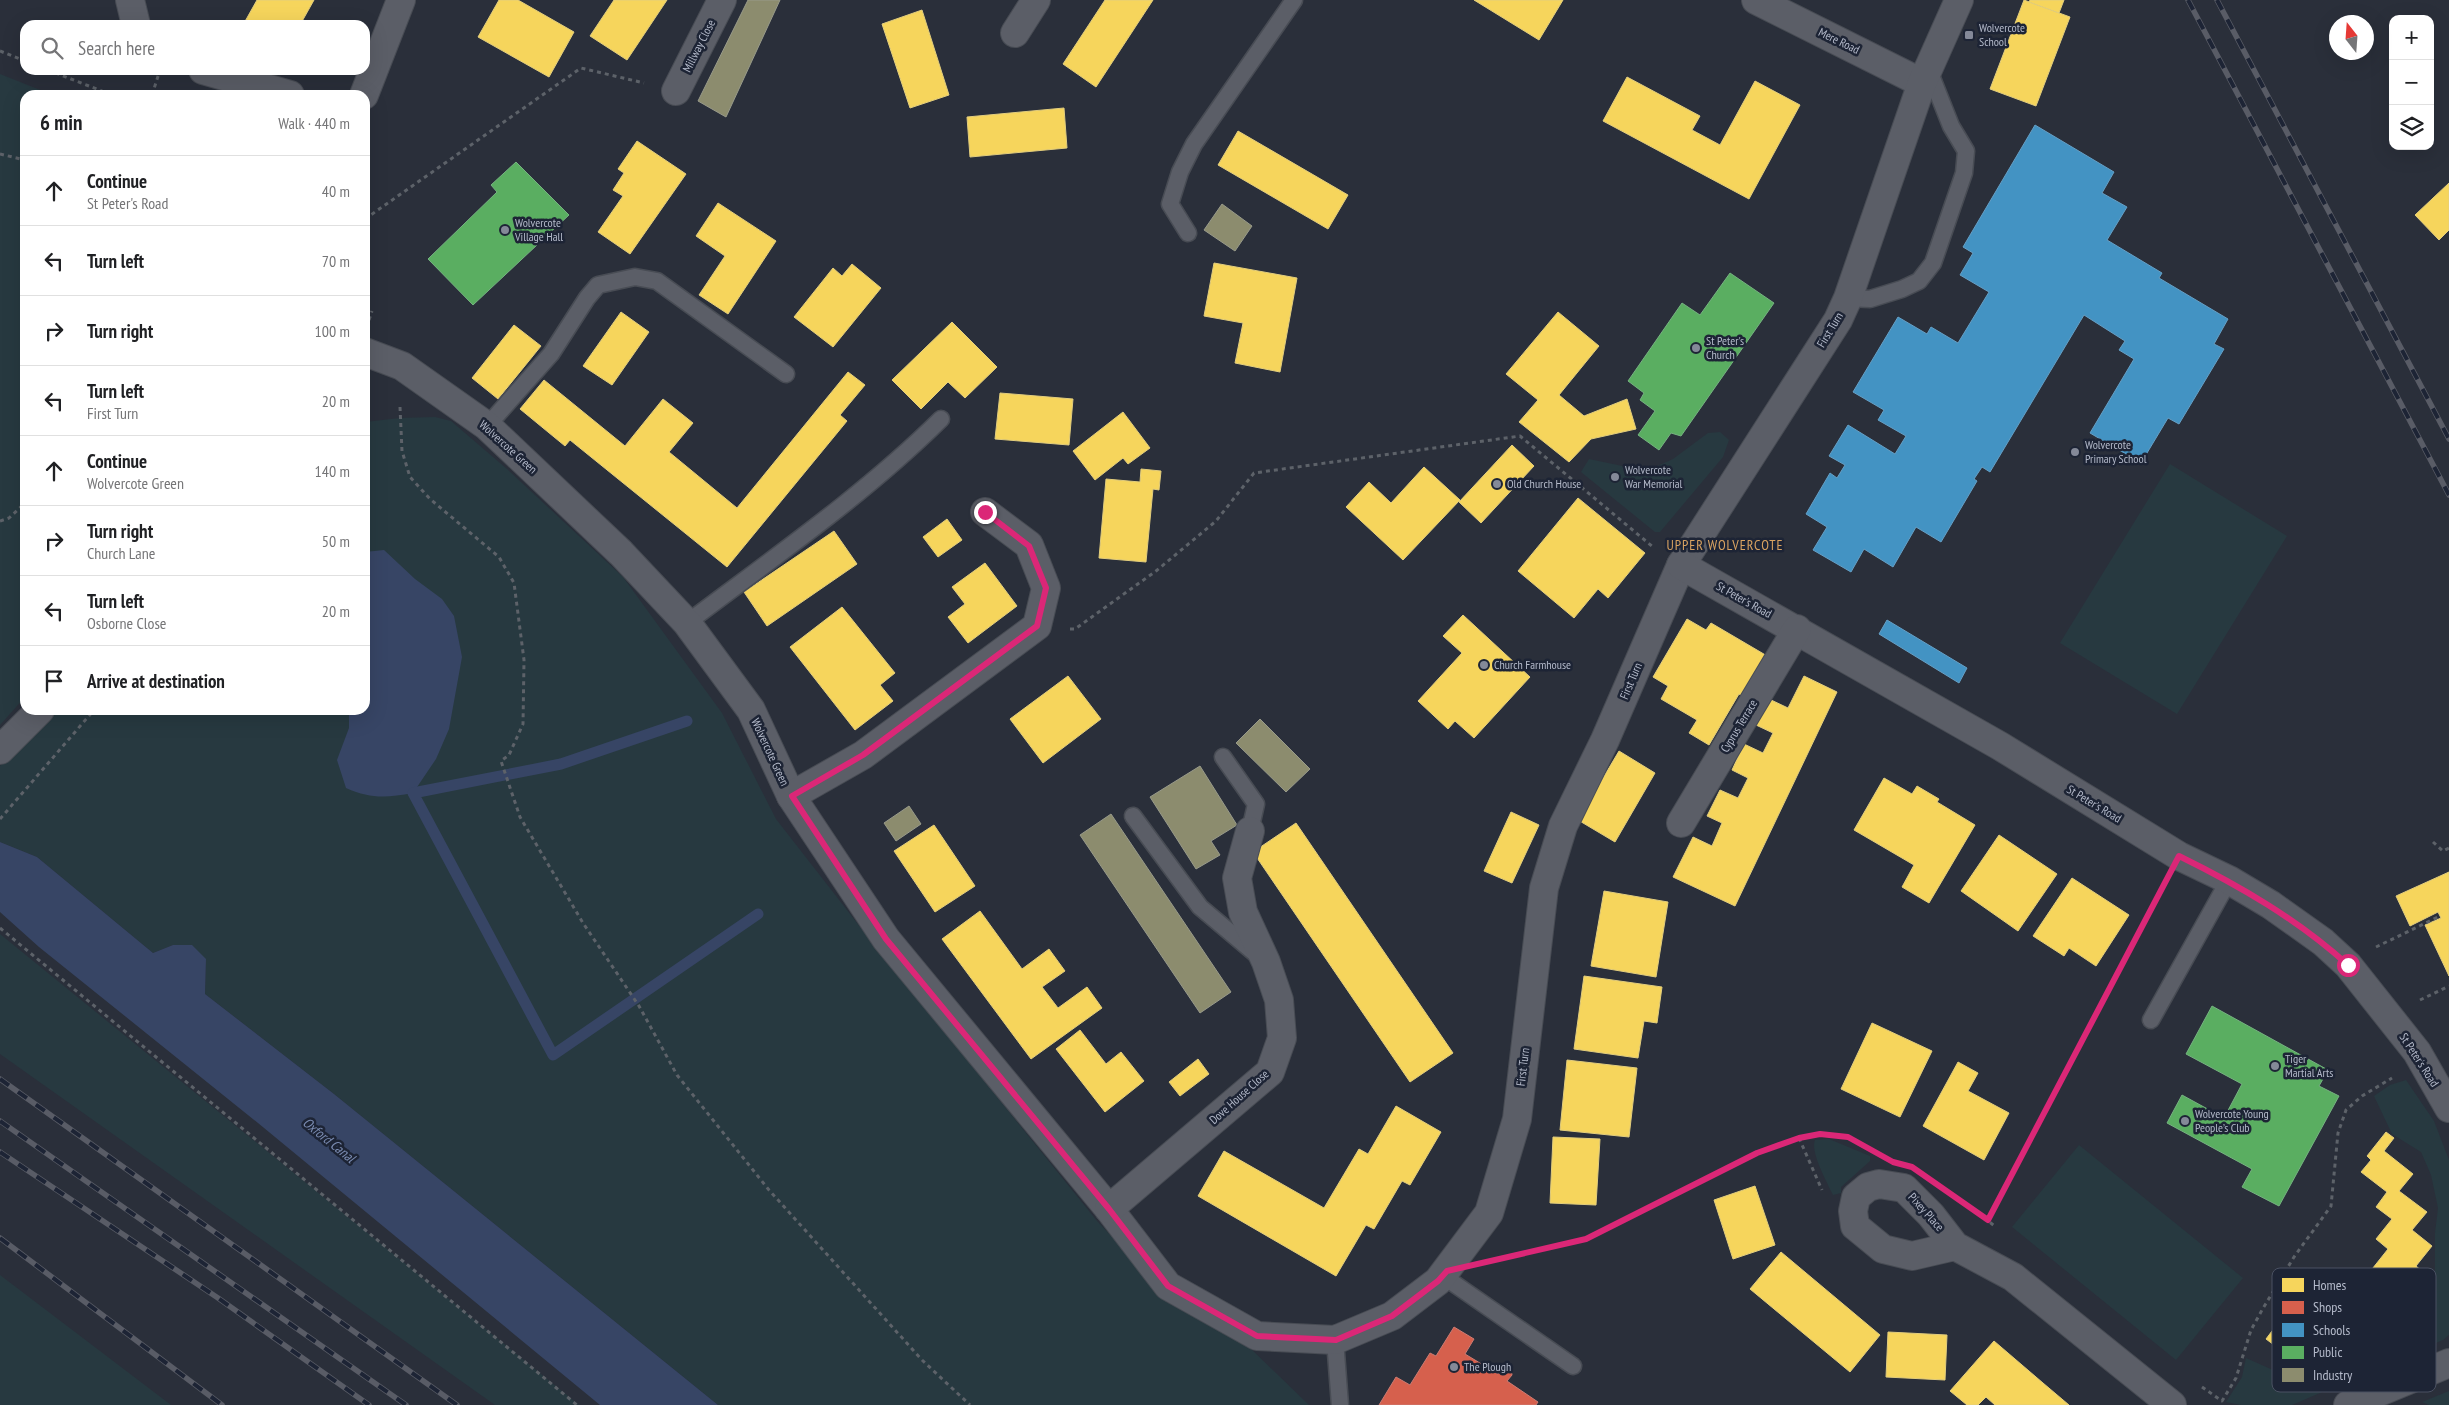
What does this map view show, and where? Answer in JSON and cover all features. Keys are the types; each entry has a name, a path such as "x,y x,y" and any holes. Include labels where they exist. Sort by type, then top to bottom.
{"street":[{"path":"130,0 135,20"},
{"path":"366,90 401,0"},
{"name":"Millway Close","path":"676,91 722,0"},
{"path":"1015,32 1036,0"},
{"name":"Mere Road","path":"1756,0 1925,75"},
{"name":"First Turn","path":"1336,1340 1392,1316 1445,1273 1489,1213 1517,1119 1544,888 1563,826 1605,740 1681,564 1838,320 1848,298 1925,75 1959,0"},
{"path":"220,75 273,90"},
{"name":"Wolvercote Green","path":"370,354 402,366 487,426 621,553 687,623 750,710 792,796 886,939 1109,1209 1168,1286 1257,1336 1336,1340"},
{"path":"792,796 863,755 1037,626 1046,588 1029,546 985,512"},
{"name":"St Peter's Road","path":"1681,564 2000,746 2179,856 2228,880 2301,926 2323,942 2348,965 2417,1052 2449,1108"},
{"name":"Cyprus Terrace","path":"1681,822 1797,629"},
{"path":"0,750 35,715"},
{"name":"Dove House Close","path":"1109,1209 1270,1072 1282,1038 1279,1000 1266,962 1243,912 1237,878 1250,831"},
{"path":"1955,1246 2012,1277 2172,1405"},
{"path":"2436,1368 2449,1363"},
{"path":"2348,1405 2379,1392"}],"lane":[{"path":"1188,233 1170,204 1180,172 1194,144 1294,0"},
{"path":"1848,298 1870,299 1902,289 1919,281 1932,263 1964,173 1966,151 1925,75"},
{"path":"487,426 551,354 587,298 598,285 613,280 635,277 657,281 786,374"},
{"path":"687,623 840,508 910,449 941,419"},
{"path":"1224,756 1256,804 1250,831"},
{"path":"1133,816 1200,907 1266,962"},
{"path":"2151,1020 2228,880"},
{"path":"1445,1273 1574,1366"},
{"path":"1336,1340 1340,1405"}],"path":[{"path":"0,51 20,59"},
{"path":"370,216 581,68 676,91"},
{"path":"61,75 99,90"},
{"path":"154,90 158,75"},
{"path":"0,154 20,159"},
{"path":"402,366 400,418 402,443 410,477 430,499 499,557 514,583 524,660 523,724 509,754 501,761 520,817 578,915 639,1006 677,1075 769,1190 922,1360 970,1405"},
{"path":"1075,629 1156,571 1216,521 1254,473 1520,436 1650,545 1681,564"},
{"path":"0,521 9,518 20,508"},
{"path":"0,819 47,767 90,715"},
{"path":"2433,842 2442,851 2449,848"},
{"path":"1988,1220 2179,856"},
{"path":"2348,965 2371,949 2440,915"},
{"path":"0,928 577,1405"},
{"path":"2287,1268 2331,1206 2338,1133 2346,1110 2362,1096 2404,1071 2417,1052"},
{"path":"1445,1273 1586,1239 1757,1153 1799,1138 1820,1134 1848,1137 1878,1154"},
{"path":"1799,1138 1822,1192"},
{"path":"1965,1203 2003,1232"},
{"path":"2200,1386 2222,1402 2236,1378 2251,1330 2272,1293"}],"shaded area":[{"path":"0,74 40,90 20,90 20,703 0,725"},
{"path":"435,417 451,421 507,469 623,577 722,713 776,819 868,937 1097,1221 1166,1293 1250,1348 1309,1405 718,1405 334,1094 205,994 206,960 173,945 153,953 37,857 0,842 0,766 51,715 370,715 370,421"},
{"path":"1720,432 1729,440 1723,457 1660,532 1655,532 1581,472 1589,459 1646,471 1673,459 1708,433"},
{"path":"2170,464 2287,536 2177,714 2060,643"},
{"path":"0,934 579,1405 495,1405 0,1054"},
{"path":"2406,1080 2434,1121 2449,1160 2449,1335 2436,1343 2435,1233 2438,1208 2431,1175 2421,1152 2392,1134 2374,1096 2390,1085"},
{"path":"1829,1139 1870,1156 1870,1161 1841,1187 1841,1193 1833,1195 1820,1167 1814,1145 1815,1140"},
{"path":"2079,1145 2243,1278 2176,1360 2012,1227"},
{"path":"0,1275 171,1405 0,1405"},
{"path":"2246,1358 2272,1370 2272,1392 2322,1392 2292,1405 2241,1405 2226,1402 2242,1377"},
{"path":"2449,1391 2449,1405 2429,1405 2422,1402"}],"water":[{"path":"384,550 415,579 442,599 454,616 462,657 449,729 436,759 413,793 395,796 371,796 346,788 337,760 349,728 349,715 370,715 370,551"},
{"name":"Oxford Canal","path":"0,842 37,857 153,953 173,945 192,945 206,959 205,994 334,1094 718,1405 600,1405 258,1123 39,947 0,912"}],"building: Homes":[{"path":"257,0 314,0 303,20 246,20"},
{"path":"499,0 518,0 574,32 549,77 478,37"},
{"path":"614,0 667,0 627,60 590,36"},
{"path":"1105,0 1153,0 1096,87 1063,64"},
{"path":"1474,0 1563,0 1539,40"},
{"path":"2024,0 2070,17 2036,106 1990,89"},
{"path":"2030,0 2064,0 2059,13 2029,2"},
{"path":"922,10 949,95 910,108 882,24"},
{"path":"1627,77 1700,116 1692,130 1720,145 1755,81 1800,105 1749,199 1603,121"},
{"path":"1064,108 1067,148 970,157 967,117"},
{"path":"1238,131 1348,195 1328,229 1218,165"},
{"path":"637,141 686,174 630,254 598,232 623,196 613,190 624,173 618,169"},
{"path":"2449,183 2449,230 2439,240 2415,215"},
{"path":"718,203 776,241 728,314 699,295 725,256 696,236"},
{"path":"1214,263 1297,278 1280,372 1235,363 1243,323 1204,316"},
{"path":"852,264 881,288 833,347 794,317 833,268 842,276"},
{"path":"621,312 649,332 612,385 583,366"},
{"path":"1558,312 1599,346 1559,395 1584,416 1627,399 1636,429 1591,439 1569,462 1519,422 1538,400 1506,374"},
{"path":"952,322 997,367 965,398 948,382 921,409 892,380"},
{"path":"514,325 541,346 498,399 472,378"},
{"path":"848,372 865,385 840,415 847,421 727,567 570,440 565,446 520,409 544,380 625,446 663,399 693,423 669,452 737,508"},
{"path":"1000,393 1073,399 1069,445 995,439"},
{"path":"1123,412 1150,448 1128,464 1123,458 1095,480 1073,451"},
{"name":"Old Church House","path":"1512,445 1534,466 1481,523 1459,502"},
{"path":"1424,467 1460,500 1403,560 1346,507 1369,482 1391,503"},
{"path":"1141,469 1161,471 1159,490 1153,489 1146,562 1099,558 1106,479 1140,482"},
{"path":"1578,498 1645,553 1608,598 1598,589 1574,618 1518,571"},
{"path":"947,519 962,540 938,557 923,537"},
{"path":"834,531 857,564 767,626 744,592"},
{"path":"985,563 1017,606 968,643 948,617 965,604 952,587"},
{"path":"842,607 895,673 880,685 893,701 855,730 790,647"},
{"name":"Church Farmhouse","path":"1463,615 1530,677 1474,738 1455,721 1448,729 1418,701 1462,653 1443,636"},
{"path":"1687,619 1706,630 1711,623 1774,660 1750,701 1739,694 1709,745 1689,733 1697,720 1661,699 1668,686 1653,677"},
{"path":"1068,676 1101,719 1043,763 1010,719"},
{"path":"1804,676 1837,692 1735,906 1673,877 1693,837 1712,846 1722,823 1707,816 1720,790 1738,798 1748,778 1732,770 1744,744 1763,753 1773,733 1756,725 1769,699 1788,708"},
{"path":"1619,751 1655,773 1615,842 1578,820"},
{"path":"1884,778 1912,794 1917,786 1939,799 1937,802 1975,825 1929,903 1902,887 1914,865 1854,830"},
{"path":"1511,812 1539,825 1512,883 1484,871"},
{"path":"1296,823 1453,1053 1410,1082 1253,852"},
{"path":"934,825 975,886 935,912 894,851"},
{"path":"1999,835 2057,874 2018,931 1961,891"},
{"path":"2449,872 2449,976 2425,925 2441,918 2438,912 2410,926 2396,896"},
{"path":"2072,878 2129,915 2096,966 2069,948 2064,956 2033,936"},
{"path":"1604,891 1668,902 1656,977 1591,966"},
{"path":"980,911 1022,969 1049,949 1065,971 1042,987 1058,1008 1087,987 1102,1008 1031,1059 942,939"},
{"path":"1584,976 1662,987 1657,1023 1644,1021 1638,1058 1574,1049"},
{"path":"1872,1023 1932,1051 1900,1117 1841,1089"},
{"path":"1080,1030 1106,1064 1121,1052 1144,1081 1105,1112 1056,1049"},
{"path":"1198,1059 1209,1074 1180,1096 1169,1082"},
{"path":"1567,1060 1637,1068 1629,1137 1560,1130"},
{"path":"1958,1062 1978,1073 1968,1091 2009,1113 1984,1160 1923,1126"},
{"path":"1396,1106 1441,1132 1410,1185 1402,1181 1374,1229 1366,1225 1336,1276 1198,1196 1224,1151 1324,1208 1359,1149 1368,1154"},
{"path":"2386,1132 2394,1138 2384,1151 2413,1174 2399,1191 2427,1212 2412,1230 2432,1246 2416,1266 2418,1268 2373,1268 2388,1249 2376,1239 2392,1219 2376,1207 2387,1192 2361,1172 2371,1160 2367,1156"},
{"path":"1553,1137 1600,1139 1596,1205 1550,1203"},
{"path":"1755,1186 1775,1245 1733,1259 1714,1200"},
{"path":"1781,1252 1880,1335 1850,1372 1750,1289"},
{"path":"2272,1331 2272,1344 2266,1339"},
{"path":"1888,1332 1947,1335 1945,1380 1886,1377"},
{"path":"1994,1341 2069,1405 1995,1405 1986,1397 1978,1405 1967,1405 1950,1391"}],"building: Shops":[{"name":"The Plough","path":"1454,1327 1474,1339 1465,1354 1498,1374 1504,1365 1511,1369 1512,1375 1507,1381 1538,1402 1536,1405 1379,1405 1396,1377 1410,1385 1430,1353 1436,1356"}],"building: Schools":[{"path":"2035,125 2114,172 2102,193 2127,207 2107,240 2162,273 2159,278 2228,319 2214,344 2224,349 2179,424 2168,418 2141,463 2090,433 2134,359 2119,350 2125,341 2084,315 1990,472 1982,467 1974,479 1977,481 1941,542 1916,527 1893,567 1864,549 1851,572 1813,550 1827,527 1806,514 1830,473 1837,478 1845,465 1829,456 1848,425 1895,454 1906,436 1878,420 1884,410 1853,392 1898,317 1927,334 1931,327 1958,343 1989,292 1960,275 1973,253 1963,247"},
{"path":"1887,620 1967,668 1959,683 1879,634"}],"building: Public":[{"name":"Wolvercote Village Hall","path":"516,162 569,215 473,305 428,259 497,192 491,185"},
{"name":"St Peter's Church","path":"1730,273 1774,303 1681,436 1671,433 1659,450 1638,435 1655,411 1640,400 1644,393 1628,381 1682,303 1700,315"},
{"path":"2212,1006 2328,1070 2319,1086 2339,1096 2279,1206 2242,1187 2252,1169 2167,1123 2182,1095 2224,1118 2242,1084 2186,1054"}],"building: Industry":[{"path":"748,0 780,0 726,117 698,101"},
{"path":"1222,204 1252,226 1235,251 1204,230"},
{"path":"1260,719 1310,769 1286,792 1236,743"},
{"path":"1200,766 1237,825 1211,841 1220,855 1196,869 1150,797"},
{"path":"909,806 921,824 896,841 884,823"},
{"path":"1111,814 1231,992 1200,1013 1080,835"}],"waterway":[{"path":"687,721 561,764 413,793 553,1055 758,914"}],"railway":[{"path":"2188,0 2449,495"},
{"path":"2217,0 2449,439"},
{"path":"0,1079 457,1405"},
{"path":"0,1121 406,1405"},
{"path":"0,1152 218,1298 369,1405"},
{"path":"0,1238 222,1405"}],"place":[{"name":"Wolvercote School","path":"1969,35"},
{"name":"Wolvercote Village Hall","path":"505,230"},
{"name":"St Peter's Church","path":"1696,348"},
{"name":"Wolvercote Primary School","path":"2075,452"},
{"name":"Wolvercote War Memorial","path":"1615,477"},
{"name":"Old Church House","path":"1497,484"},
{"name":"Church Farmhouse","path":"1484,665"},
{"name":"Tiger Martial Arts","path":"2275,1066"},
{"name":"Wolvercote Young People’s Club","path":"2185,1121"},
{"name":"The Plough","path":"1454,1367"}],"district":[{"name":"UPPER WOLVERCOTE","path":"1725,545"}],"route":[{"path":"985,512 1029,546 1046,588 1037,626 863,755 792,796 886,939 1109,1209 1168,1286 1257,1336 1336,1340 1392,1316 1438,1281 1447,1271 1586,1239 1757,1153 1799,1138 1820,1134 1848,1137 1893,1162 1912,1167 1942,1186 1988,1220 2179,856 2228,880 2271,905 2323,942 2348,965"}]}
